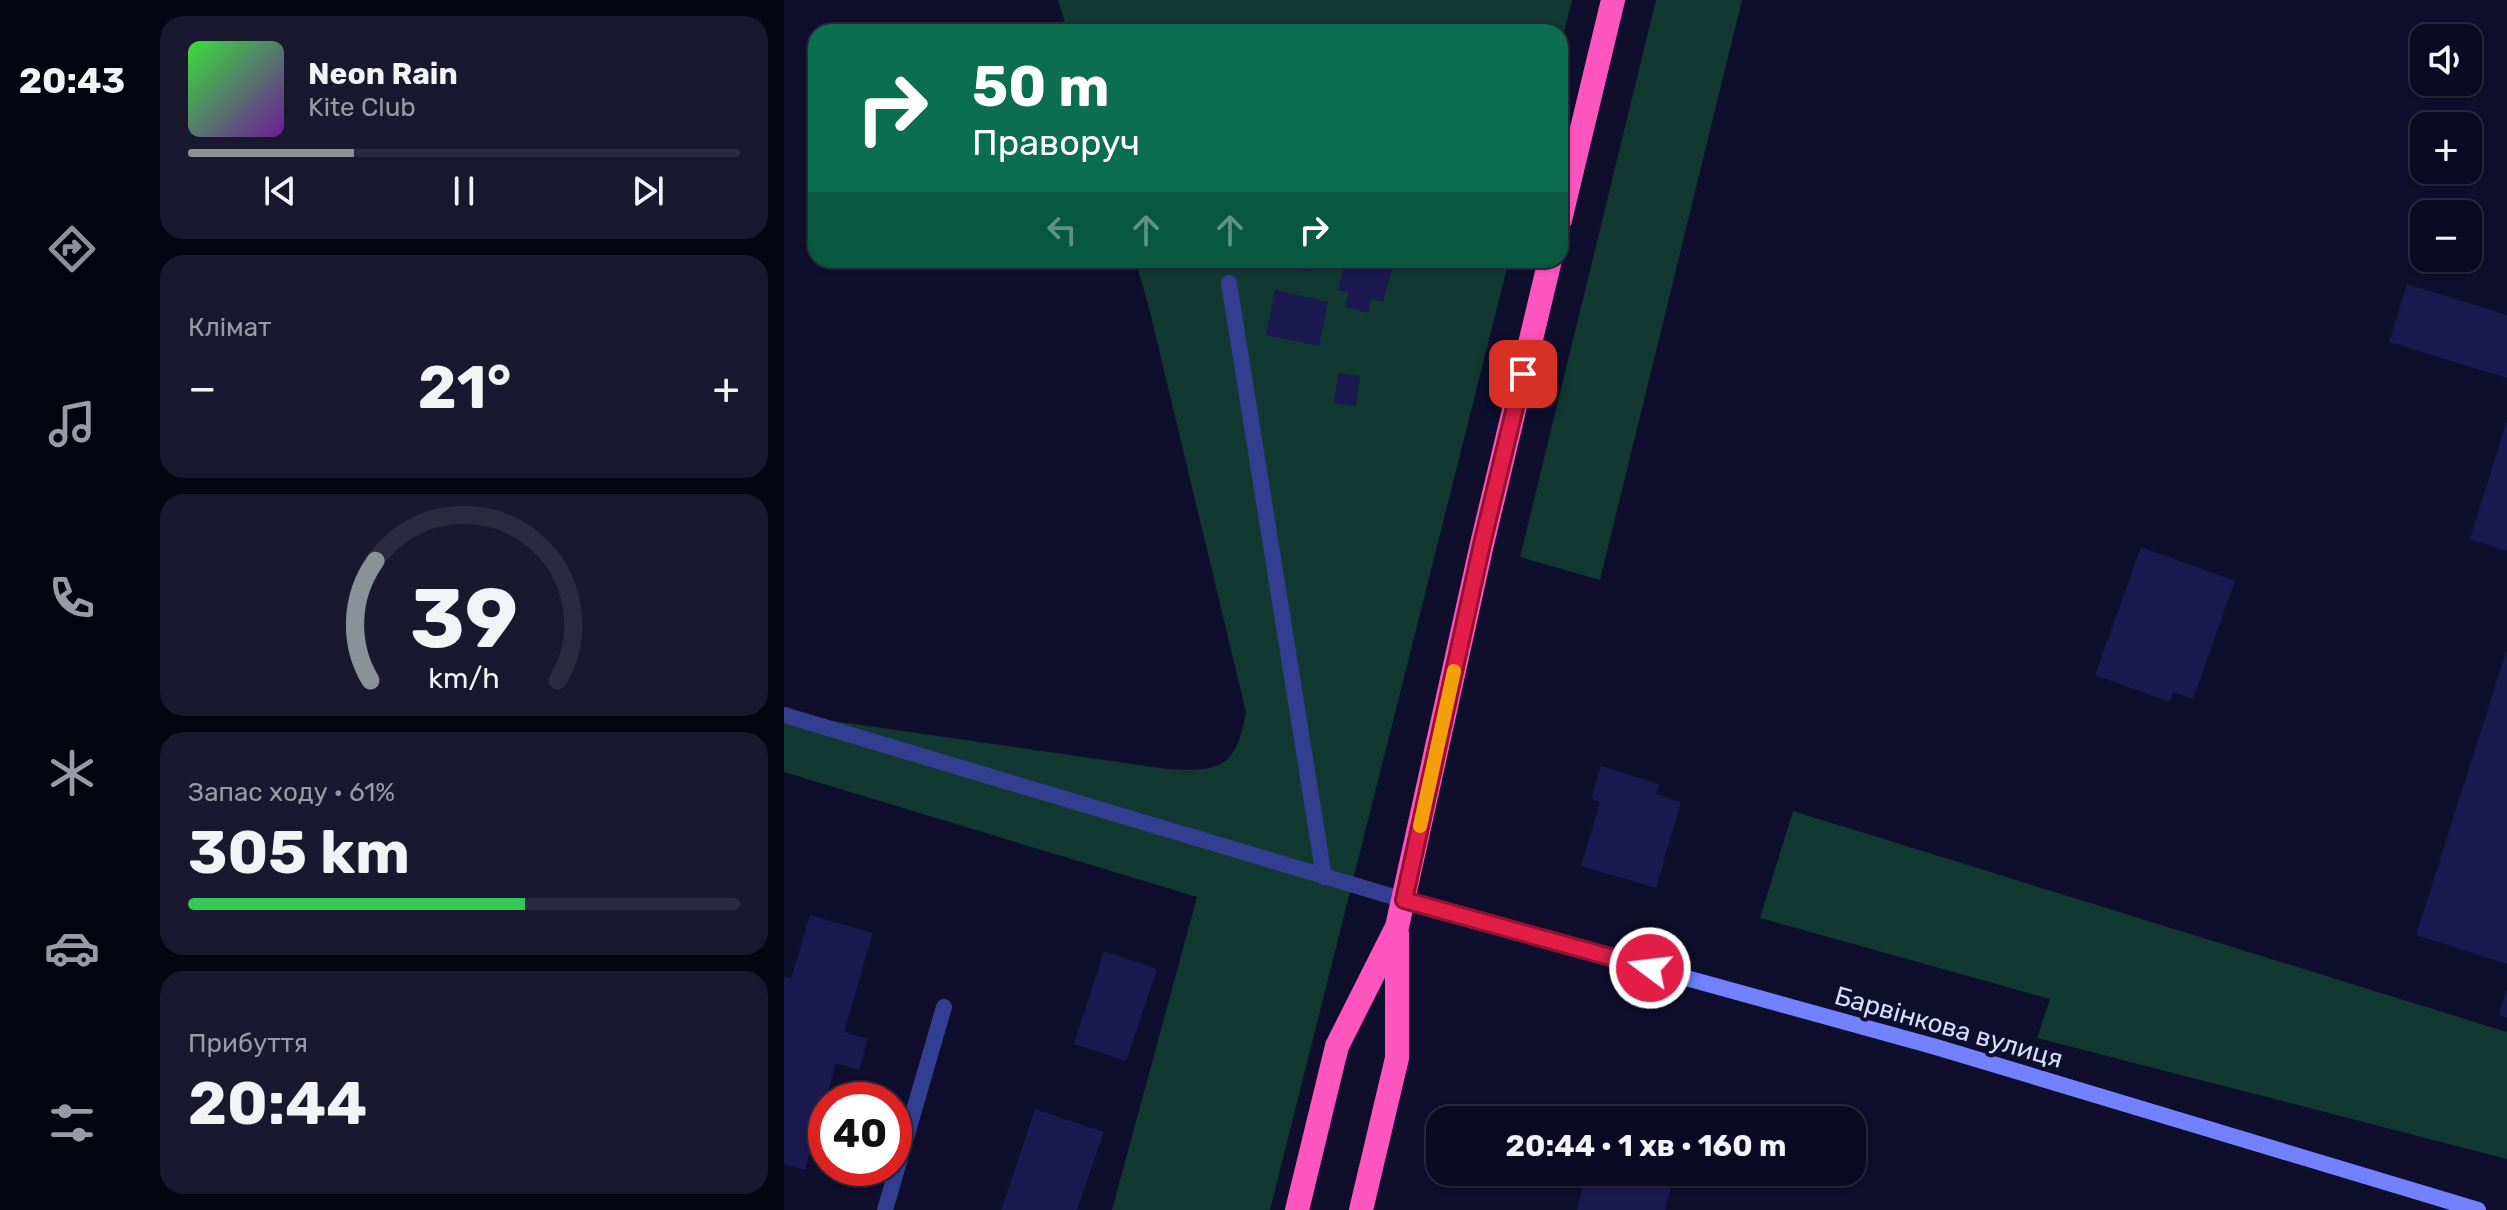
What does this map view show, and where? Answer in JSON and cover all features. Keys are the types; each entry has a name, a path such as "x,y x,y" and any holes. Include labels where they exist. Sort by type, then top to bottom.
{"highway":[{"path":"1568,187 1613,0"},
{"path":"1297,1210 1337,1046 1397,927 1482,544 1548,268"},
{"path":"1361,1210 1397,1058 1397,927"}],"street":[{"path":"1229,283 1324,877"},
{"path":"784,715 1404,900"},
{"name":"Барвінкова вулиця","path":"1404,900 1936,1047 2478,1210"},
{"path":"885,1210 944,1007"}],"green space":[{"path":"1058,0 1572,0 1566,24 1066,24"},
{"path":"1656,0 1742,0 1600,580 1520,557"},
{"path":"1137,268 1507,268 1270,1210 1112,1210 1197,897 784,772 784,714 1167,769 1213,767 1231,755 1242,731 1246,712"},
{"path":"1793,811 2507,1032 2507,1159 2037,1038 2050,999 1760,918"}],"building":[{"path":"1294,268 1315,268 1310,271"},
{"path":"1344,268 1393,268 1383,302 1371,299 1368,313 1345,307 1349,293 1338,290"},
{"path":"2407,284 2507,315 2507,378 2389,342"},
{"path":"1275,290 1328,302 1319,346 1266,335"},
{"path":"1338,373 1360,376 1356,406 1334,403"},
{"path":"2507,423 2507,551 2470,539"},
{"path":"2141,547 2235,581 2193,699 2173,692 2170,702 2095,675"},
{"path":"2507,652 2507,964 2416,935"},
{"path":"1601,766 1659,784 1656,794 1681,802 1656,888 1581,866 1600,802 1591,799"},
{"path":"810,915 873,933 844,1032 868,1039 859,1070 836,1063 830,1082 808,1082 808,1160 805,1170 784,1164 784,976 791,978"},
{"path":"1104,951 1157,969 1126,1061 1074,1044"},
{"path":"2507,990 2507,1018 2499,1015"},
{"path":"1035,1109 1104,1132 1077,1210 1001,1210"},
{"path":"1583,1186 1671,1186 1665,1210 1577,1210"}],"slow traffic":[{"path":"1420,826 1454,671"}],"route":[{"path":"1523,374 1482,544 1404,900 1650,968"}]}
